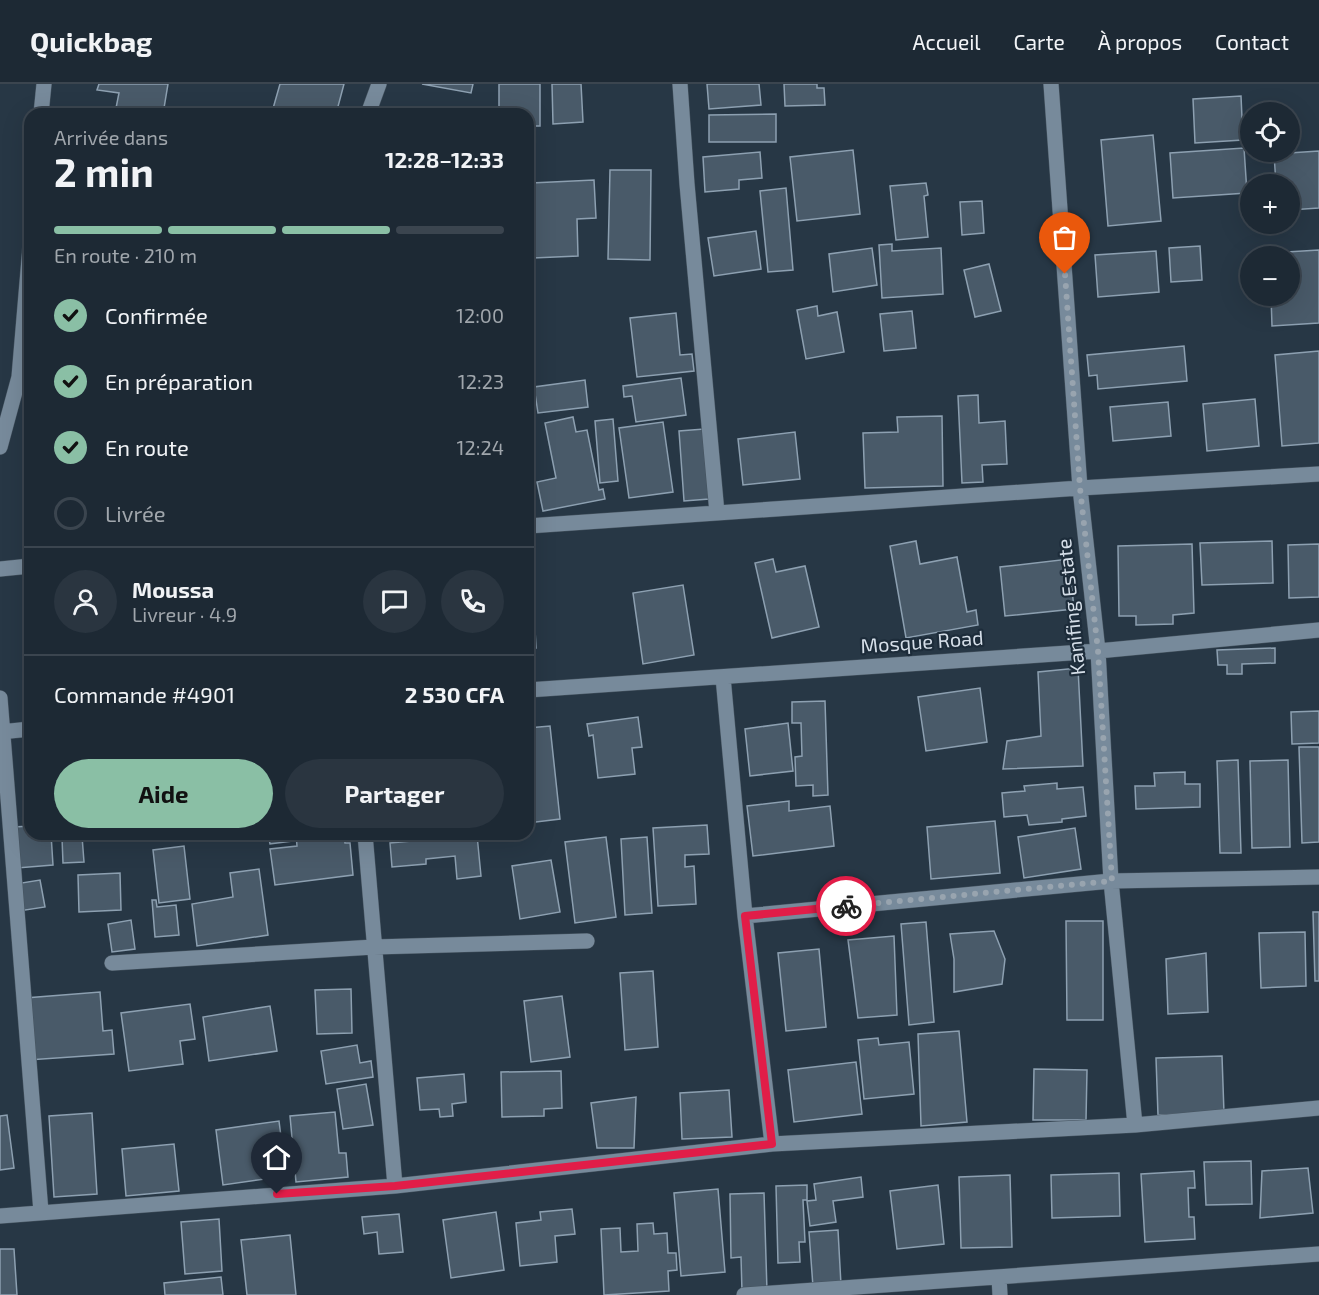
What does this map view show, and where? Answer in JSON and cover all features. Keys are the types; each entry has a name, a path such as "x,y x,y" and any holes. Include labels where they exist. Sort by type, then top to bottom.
{"street":[{"path":"42,108 44,84"},
{"path":"370,108 379,84"},
{"path":"680,84 717,513"},
{"name":"Kanifing Estate","path":"1051,84 1080,488 1098,651 1112,881 1135,1125"},
{"path":"0,447 19,377 24,317"},
{"path":"534,526 1319,474"},
{"path":"0,569 24,567"},
{"name":"Mosque Road","path":"534,690 1098,651 1319,630"},
{"path":"723,677 745,916 772,1144"},
{"path":"0,698 41,1212"},
{"path":"1,732 24,730"},
{"path":"365,840 395,1186"},
{"path":"745,916 1112,881 1319,877"},
{"path":"112,963 374,947 587,941"},
{"path":"0,1216 395,1186 772,1144 1135,1125 1319,1108"},
{"path":"744,1295 1319,1254"},
{"path":"999,1277 1000,1295"}],"building":[{"path":"99,84 168,84 164,108 116,108 119,93 97,90"},
{"path":"280,84 344,84 338,108 273,108"},
{"path":"422,84 473,84 471,93"},
{"path":"499,84 540,84 540,126 534,126 534,108 499,108"},
{"path":"552,84 581,84 583,122 553,124"},
{"path":"707,84 759,84 761,105 709,109"},
{"path":"784,84 817,84 817,88 824,88 825,105 785,106"},
{"path":"1241,96 1240,140 1195,143 1193,99"},
{"path":"776,114 776,142 709,142 709,115"},
{"path":"1153,135 1161,221 1108,226 1101,140"},
{"path":"1240,148 1240,162 1245,162 1246,174 1240,174 1240,193 1173,198 1170,153"},
{"path":"853,150 860,214 797,221 790,157"},
{"path":"1319,151 1319,208 1300,209 1300,174 1275,174 1275,162 1300,162 1300,152"},
{"path":"760,152 762,178 739,180 739,189 705,192 703,157"},
{"path":"610,170 651,170 650,260 608,259"},
{"path":"594,180 596,218 577,219 578,256 534,258 534,183"},
{"path":"926,183 928,195 924,196 928,237 896,240 890,186"},
{"path":"786,188 793,270 768,272 760,191"},
{"path":"982,201 984,233 962,235 960,202"},
{"path":"756,231 761,269 714,276 708,238"},
{"path":"892,244 892,251 941,248 943,294 882,298 879,245"},
{"path":"1200,246 1202,280 1171,282 1169,248"},
{"path":"872,248 877,285 833,292 829,254"},
{"path":"1319,250 1319,323 1272,326 1271,306 1300,306 1300,251"},
{"path":"1156,251 1159,292 1098,297 1095,255"},
{"path":"989,264 1001,311 975,317 964,270"},
{"path":"817,306 818,316 837,312 844,352 806,359 797,310"},
{"path":"912,311 916,348 884,351 880,314"},
{"path":"676,313 680,355 692,354 694,371 637,377 630,318"},
{"path":"1184,346 1187,381 1098,389 1097,375 1089,376 1087,355"},
{"path":"1319,351 1319,443 1282,446 1275,355"},
{"path":"681,378 686,415 636,422 632,396 624,397 623,386"},
{"path":"585,380 588,407 538,413 534,387"},
{"path":"978,395 979,423 1005,421 1007,464 982,465 983,482 962,483 958,396"},
{"path":"1255,399 1259,446 1207,451 1203,404"},
{"path":"1168,402 1171,436 1113,441 1110,407"},
{"path":"942,416 943,486 865,488 863,433 898,432 897,417"},
{"path":"573,417 576,432 587,430 599,490 603,489 605,499 543,511 537,482 556,478 545,423"},
{"path":"613,419 618,481 600,483 595,421"},
{"path":"663,422 673,492 629,498 619,428"},
{"path":"704,429 709,499 684,501 679,431"},
{"path":"795,432 800,479 743,485 738,439"},
{"path":"916,541 920,564 957,557 967,612 976,610 978,625 906,638 890,546"},
{"path":"1272,541 1273,583 1202,585 1200,543"},
{"path":"1192,544 1194,613 1173,615 1173,624 1136,625 1136,616 1119,616 1118,546"},
{"path":"1319,544 1319,597 1289,598 1288,545"},
{"path":"773,559 776,572 805,566 819,627 772,638 755,563"},
{"path":"1069,559 1074,609 1005,616 1000,567"},
{"path":"683,585 694,655 643,664 633,593"},
{"path":"534,611 536,648 534,648"},
{"path":"1275,648 1275,663 1242,664 1242,674 1227,674 1227,665 1218,665 1217,650"},
{"path":"1078,668 1083,766 1003,769 1007,741 1041,736 1038,672"},
{"path":"980,688 987,742 926,751 918,697"},
{"path":"825,701 828,795 813,796 813,785 796,786 795,757 802,756 801,723 792,723 792,702"},
{"path":"1319,711 1319,743 1292,744 1291,712"},
{"path":"638,717 642,747 632,748 635,774 598,778 593,735 589,736 587,724"},
{"path":"788,723 793,771 750,776 745,729"},
{"path":"550,726 560,819 534,822 534,727"},
{"path":"1299,747 1319,747 1319,842 1302,843"},
{"path":"1238,760 1241,853 1220,853 1217,761"},
{"path":"1288,760 1290,847 1252,848 1250,761"},
{"path":"1185,772 1185,784 1200,784 1200,807 1136,809 1135,786 1155,786 1154,773"},
{"path":"1057,783 1057,789 1083,787 1086,816 1062,819 1062,822 1029,825 1027,815 1004,817 1002,793 1025,791 1024,786"},
{"path":"789,801 789,811 830,806 834,846 753,856 747,806"},
{"path":"995,821 1000,873 931,879 927,827"},
{"path":"707,825 709,854 685,855 685,867 694,866 696,904 658,906 653,828"},
{"path":"24,826 24,840 51,840 53,865 17,868 14,827"},
{"path":"1075,828 1081,869 1024,878 1018,837"},
{"path":"606,837 616,917 575,923 565,842"},
{"path":"647,837 652,913 625,915 621,839"},
{"path":"62,840 82,840 84,862 63,863"},
{"path":"269,840 292,840 292,841 270,844"},
{"path":"296,840 345,840 345,843 350,843 353,875 275,885 270,849 297,846"},
{"path":"423,840 477,840 481,876 457,879 455,856 426,859 426,864 392,867 390,843"},
{"path":"184,846 190,899 159,903 153,850"},
{"path":"551,860 560,912 520,919 512,866"},
{"path":"259,869 268,935 197,946 192,904 233,897 230,873"},
{"path":"120,873 121,910 79,912 78,875"},
{"path":"40,880 45,907 19,911 15,884"},
{"path":"152,900 156,900 157,907 176,905 179,935 155,937"},
{"path":"1313,912 1319,912 1319,981 1315,981"},
{"path":"131,920 135,949 112,952 108,924"},
{"path":"1066,921 1103,921 1103,1020 1067,1020"},
{"path":"926,922 934,1022 909,1025 901,924"},
{"path":"994,931 1005,959 1002,984 954,992 954,959 950,934"},
{"path":"1305,932 1306,986 1261,988 1259,933"},
{"path":"894,936 897,1015 858,1018 848,940"},
{"path":"819,949 826,1027 786,1031 778,953"},
{"path":"1206,953 1208,1012 1168,1014 1166,959"},
{"path":"653,971 658,1047 625,1050 620,973"},
{"path":"351,989 352,1033 317,1034 315,990"},
{"path":"100,992 103,1031 112,1030 114,1054 28,1060 25,998"},
{"path":"562,996 570,1057 531,1062 524,1001"},
{"path":"190,1004 195,1039 180,1041 183,1064 129,1071 121,1013"},
{"path":"270,1006 277,1051 209,1061 203,1017"},
{"path":"959,1031 967,1122 921,1126 918,1034"},
{"path":"878,1038 879,1045 909,1042 914,1094 864,1099 858,1040"},
{"path":"357,1045 360,1063 371,1061 373,1077 326,1084 321,1051"},
{"path":"1222,1056 1224,1113 1158,1115 1156,1058"},
{"path":"856,1062 862,1114 794,1122 788,1070"},
{"path":"1034,1069 1087,1070 1086,1120 1033,1120"},
{"path":"561,1071 562,1108 544,1109 544,1116 502,1117 501,1072"},
{"path":"464,1074 466,1102 452,1104 453,1116 440,1117 439,1109 420,1110 417,1078"},
{"path":"366,1084 373,1125 343,1129 337,1089"},
{"path":"729,1090 732,1137 682,1139 680,1093"},
{"path":"636,1097 634,1148 597,1148 591,1103"},
{"path":"335,1112 339,1153 346,1153 348,1177 296,1182 290,1116"},
{"path":"92,1113 97,1194 54,1197 49,1116"},
{"path":"7,1115 14,1168 0,1170 0,1116"},
{"path":"279,1121 286,1176 223,1185 216,1130"},
{"path":"174,1144 179,1191 126,1196 122,1149"},
{"path":"1251,1161 1252,1204 1206,1205 1204,1162"},
{"path":"1308,1168 1313,1213 1260,1218 1262,1171"},
{"path":"1194,1171 1195,1188 1188,1188 1189,1217 1194,1217 1195,1239 1145,1242 1141,1174"},
{"path":"1119,1173 1120,1216 1052,1218 1051,1175"},
{"path":"1010,1175 1012,1247 961,1248 959,1177"},
{"path":"861,1177 863,1197 833,1201 836,1222 810,1226 807,1201 816,1200 814,1184"},
{"path":"807,1185 807,1200 803,1200 805,1242 799,1242 800,1262 778,1263 776,1186"},
{"path":"938,1185 944,1244 897,1249 890,1191"},
{"path":"718,1189 725,1272 681,1276 674,1193"},
{"path":"764,1193 767,1291 742,1292 741,1257 731,1258 730,1194"},
{"path":"572,1209 575,1234 555,1236 557,1262 520,1266 516,1223 541,1220 540,1212"},
{"path":"496,1212 504,1270 451,1278 443,1220"},
{"path":"399,1214 403,1252 379,1254 377,1232 364,1234 362,1217"},
{"path":"219,1219 222,1271 185,1274 181,1222"},
{"path":"653,1223 654,1234 667,1233 668,1253 676,1253 677,1270 668,1271 669,1291 604,1295 601,1229 620,1228 621,1252 638,1251 637,1224"},
{"path":"838,1230 841,1285 813,1287 809,1232"},
{"path":"290,1235 296,1295 247,1295 241,1240"},
{"path":"0,1249 14,1249 17,1295 0,1295"},
{"path":"221,1277 223,1295 165,1295 164,1283"}],"way so far":[{"path":"846,906 1112,881 1098,651 1080,488 1065,274"}],"route":[{"path":"277,1194 395,1186 772,1144 745,916 846,906"}]}
